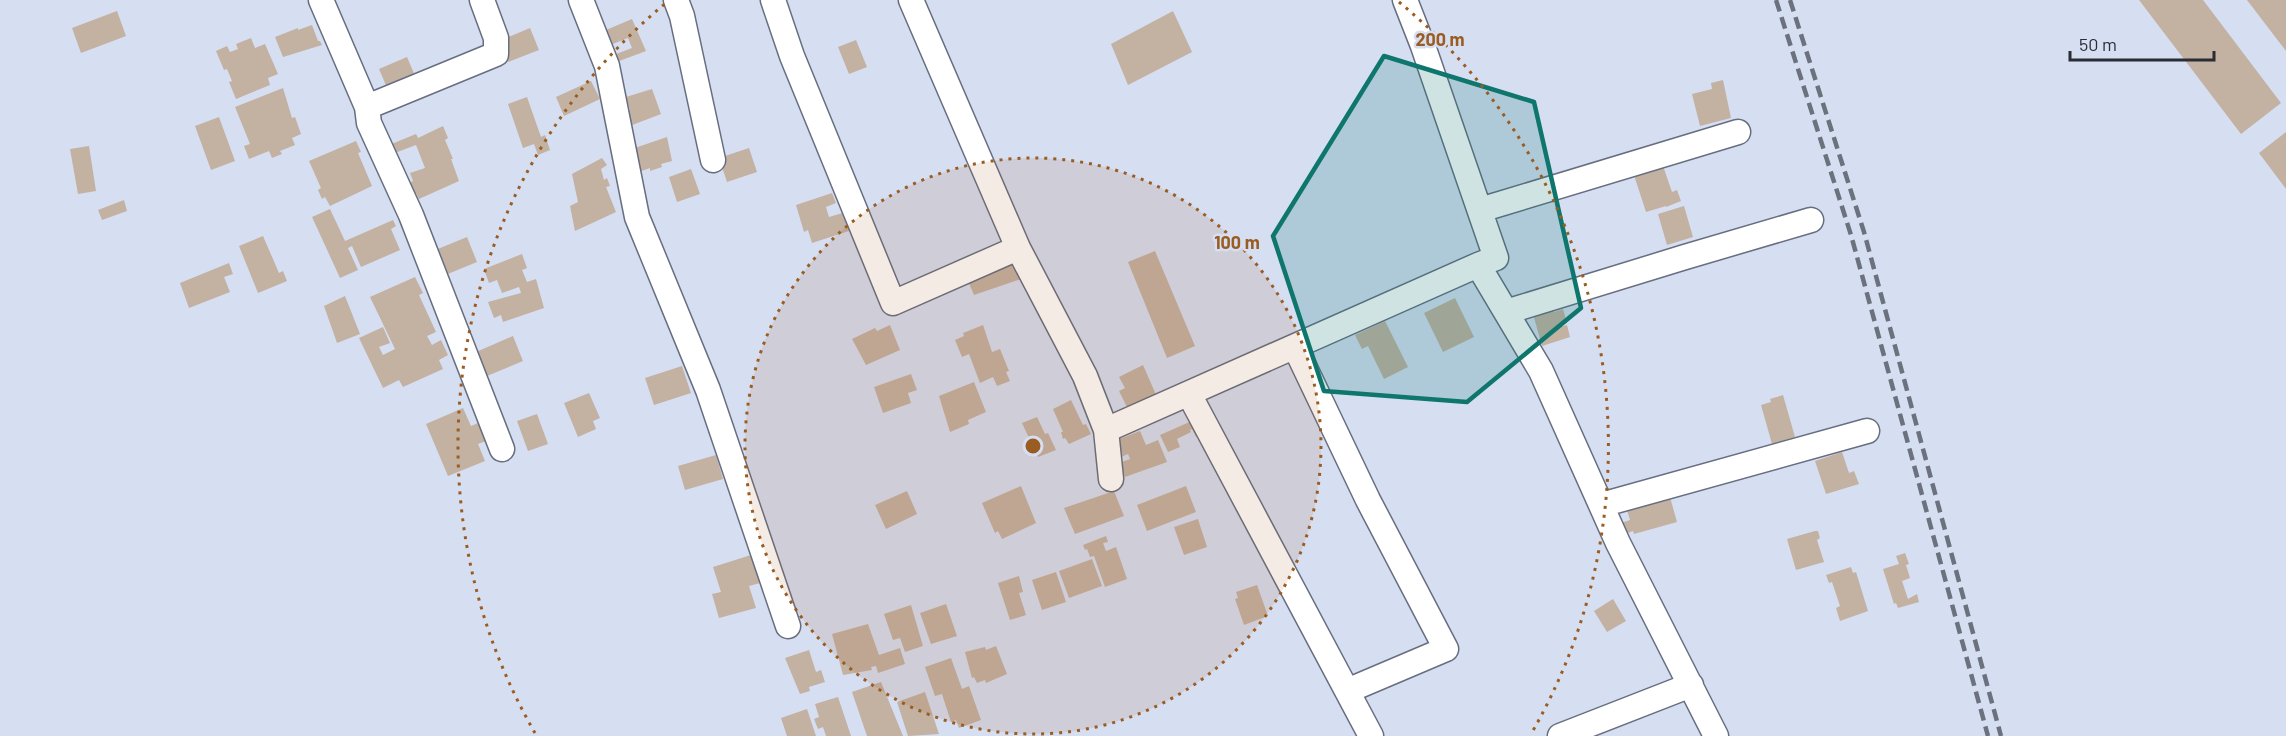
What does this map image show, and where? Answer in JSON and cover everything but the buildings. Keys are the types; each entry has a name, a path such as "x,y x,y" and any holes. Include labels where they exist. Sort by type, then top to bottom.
{"street":[{"path":"321,0 367,107 369,123 411,215 502,449"},
{"path":"367,107 496,54 496,38 482,0"},
{"path":"582,0 607,66 637,217 708,390 788,626"},
{"path":"676,0 682,16 713,160"},
{"path":"773,0 801,76 893,303 1018,248"},
{"path":"911,0 1018,248 1085,375 1107,430 1111,479"},
{"path":"1107,430 1496,258 1424,46 1405,0"},
{"path":"1479,210 1738,132"},
{"path":"1506,312 1685,256 1811,220"},
{"path":"1478,265 1541,371 1618,543 1716,736"},
{"path":"1295,347 1368,500 1446,649 1347,691"},
{"path":"1189,394 1371,736"},
{"path":"1601,505 1867,431"},
{"path":"1560,736 1691,685"}],"highlighted area":[{"path":"1384,56 1534,102 1581,308 1467,402 1324,391 1273,236"}],"railway":[{"path":"1776,0 1851,235 1988,736"},
{"path":"1790,0 1864,232 2001,736"}]}
